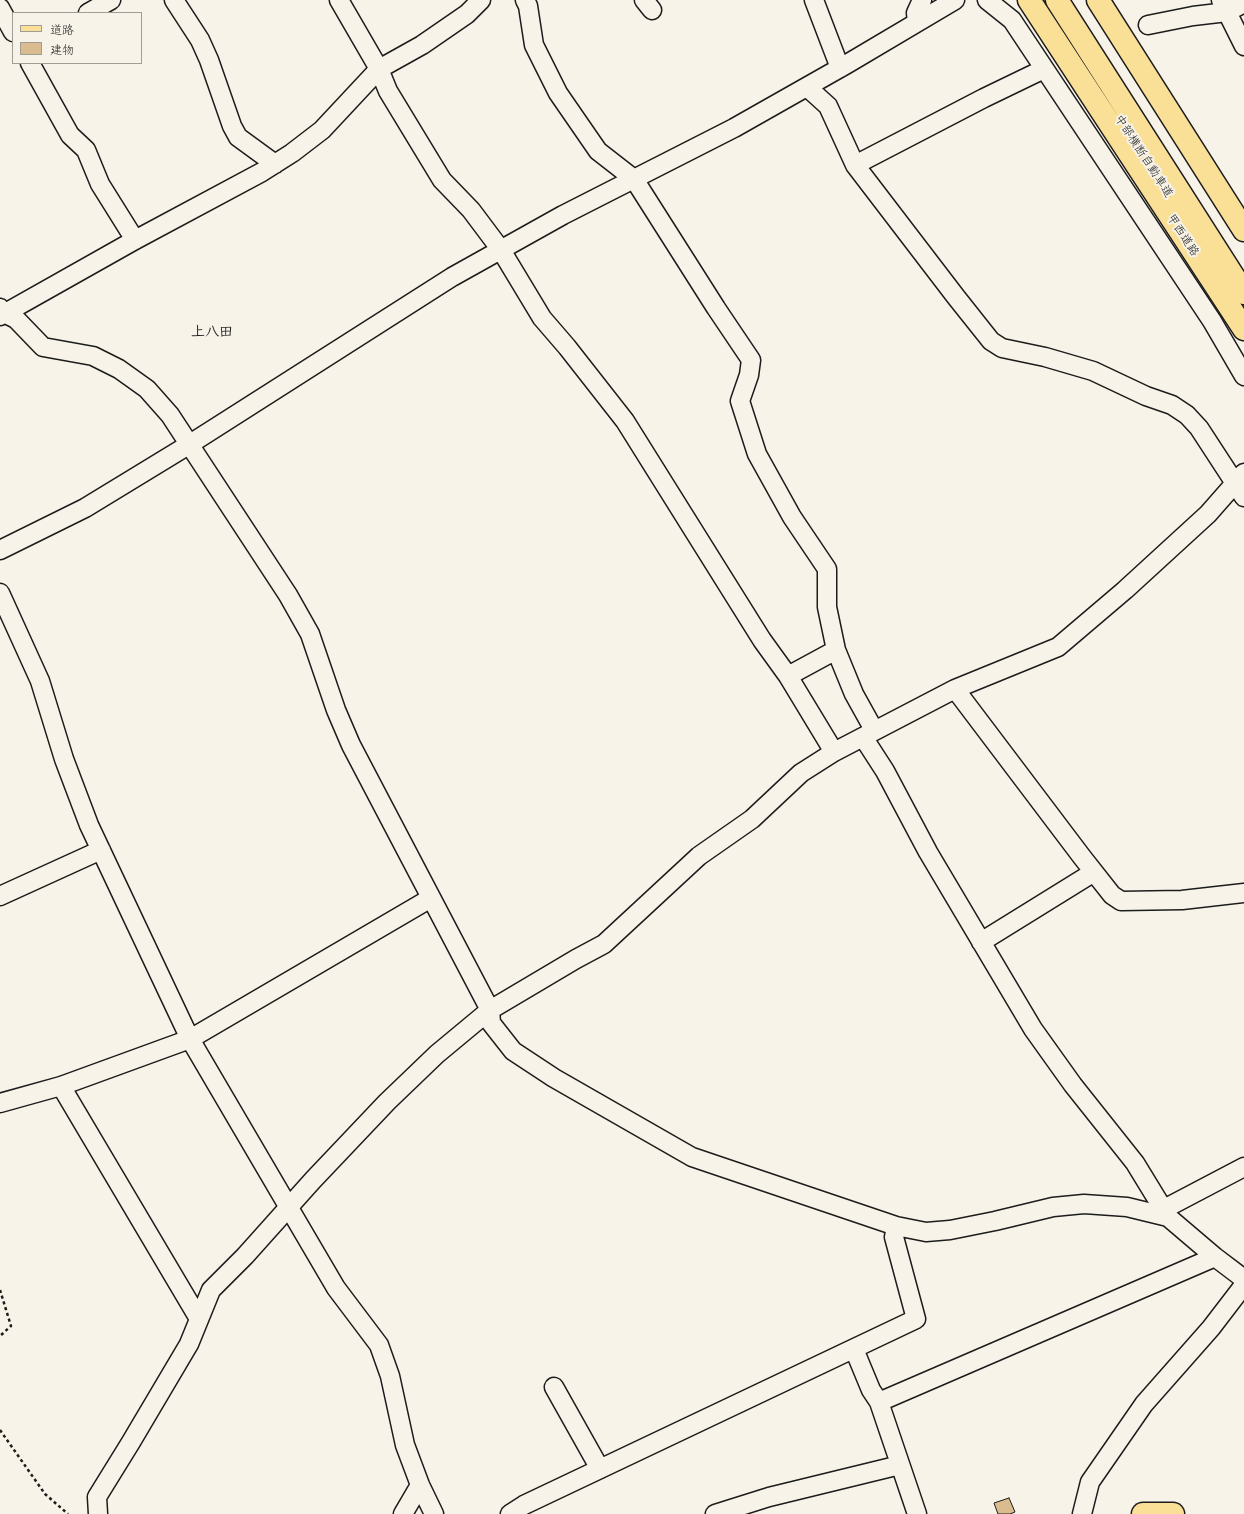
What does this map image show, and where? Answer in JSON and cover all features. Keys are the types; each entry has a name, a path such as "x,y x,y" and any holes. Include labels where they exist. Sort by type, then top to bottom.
{"main road":[{"name":"甲西道路","path":"1029,0 1244,329"},
{"name":"中部横断自動車道","path":"1044,0 1244,312"},
{"name":"中部横断自動車道","path":"1057,0 1244,293"},
{"path":"1098,0 1244,230"},
{"path":"1144,1514 1172,1514"}],"street":[{"path":"90,12 111,0"},
{"path":"174,0 200,40 209,60 232,126 238,137 275,164"},
{"path":"339,0 379,69 388,91 442,180 471,210 501,250 542,318 567,347 625,421 762,640 788,676 834,752"},
{"path":"1,312 31,299 135,240 275,164 292,153 322,130 379,69 422,45 467,14 481,0"},
{"path":"525,0 528,6 534,45 558,92 598,151 634,179 751,360 749,375 740,401 757,454 792,518 827,569 827,607 836,650 868,734 885,771 928,852 1033,1029 1073,1086 1135,1163 1166,1213 1215,1257 1244,1278"},
{"path":"814,0 840,68"},
{"path":"917,22 916,13 922,0"},
{"path":"0,550 85,508 190,444 452,277 563,215 734,128 840,68 955,0"},
{"path":"987,0 1012,20 1212,321 1244,376"},
{"path":"1148,25 1193,16 1224,6 1244,3"},
{"path":"1224,6 1244,46"},
{"path":"0,8 12,30"},
{"path":"31,64 70,135 86,150 100,184 135,240"},
{"path":"856,165 984,98 1044,69"},
{"path":"98,1514 97,1498 189,1344 211,1290 245,1256 387,1102 437,1054 490,1010 604,944 699,856 752,819 801,773 834,752 955,689 1058,647 1125,590 1241,484 1199,428 1187,415 1172,405 1146,396 1093,371 1045,357 1002,348 991,341 856,165 828,106 807,87"},
{"path":"1,312 16,319 43,347 93,356 119,369 147,388 170,414 288,595 310,634 336,710 352,745 490,1010 491,1023 513,1051 554,1078 692,1157 896,1226 926,1232 950,1230 1053,1207 1084,1204 1127,1207 1166,1213 1244,1167"},
{"path":"0,592 40,681 64,759 89,825 190,1039 336,1288 379,1345 390,1376 405,1445 420,1485 434,1514"},
{"path":"788,676 836,650"},
{"path":"955,689 1112,895 1121,901 1182,900 1244,893"},
{"path":"0,896 101,850"},
{"path":"981,942 1094,872"},
{"path":"0,1103 61,1086 190,1039 431,898"},
{"path":"61,1086 199,1319"},
{"path":"510,1514 524,1505 916,1319 894,1237 896,1226"},
{"path":"879,1402 1215,1257"},
{"path":"1082,1514 1090,1482 1144,1404 1211,1328 1244,1285"},
{"path":"854,1349 871,1390 879,1402 917,1514"},
{"path":"554,1387 600,1469"},
{"path":"715,1514 769,1497 900,1465"},
{"path":"403,1514 420,1485"}],"path":[{"path":"0,1290 11,1326 0,1336"},
{"path":"0,1430 45,1494 68,1514"}],"building":[{"path":"1009,1498 1015,1512 1010,1514 998,1514 994,1503"}],"district":[{"name":"上八田","path":"212,332"}]}
